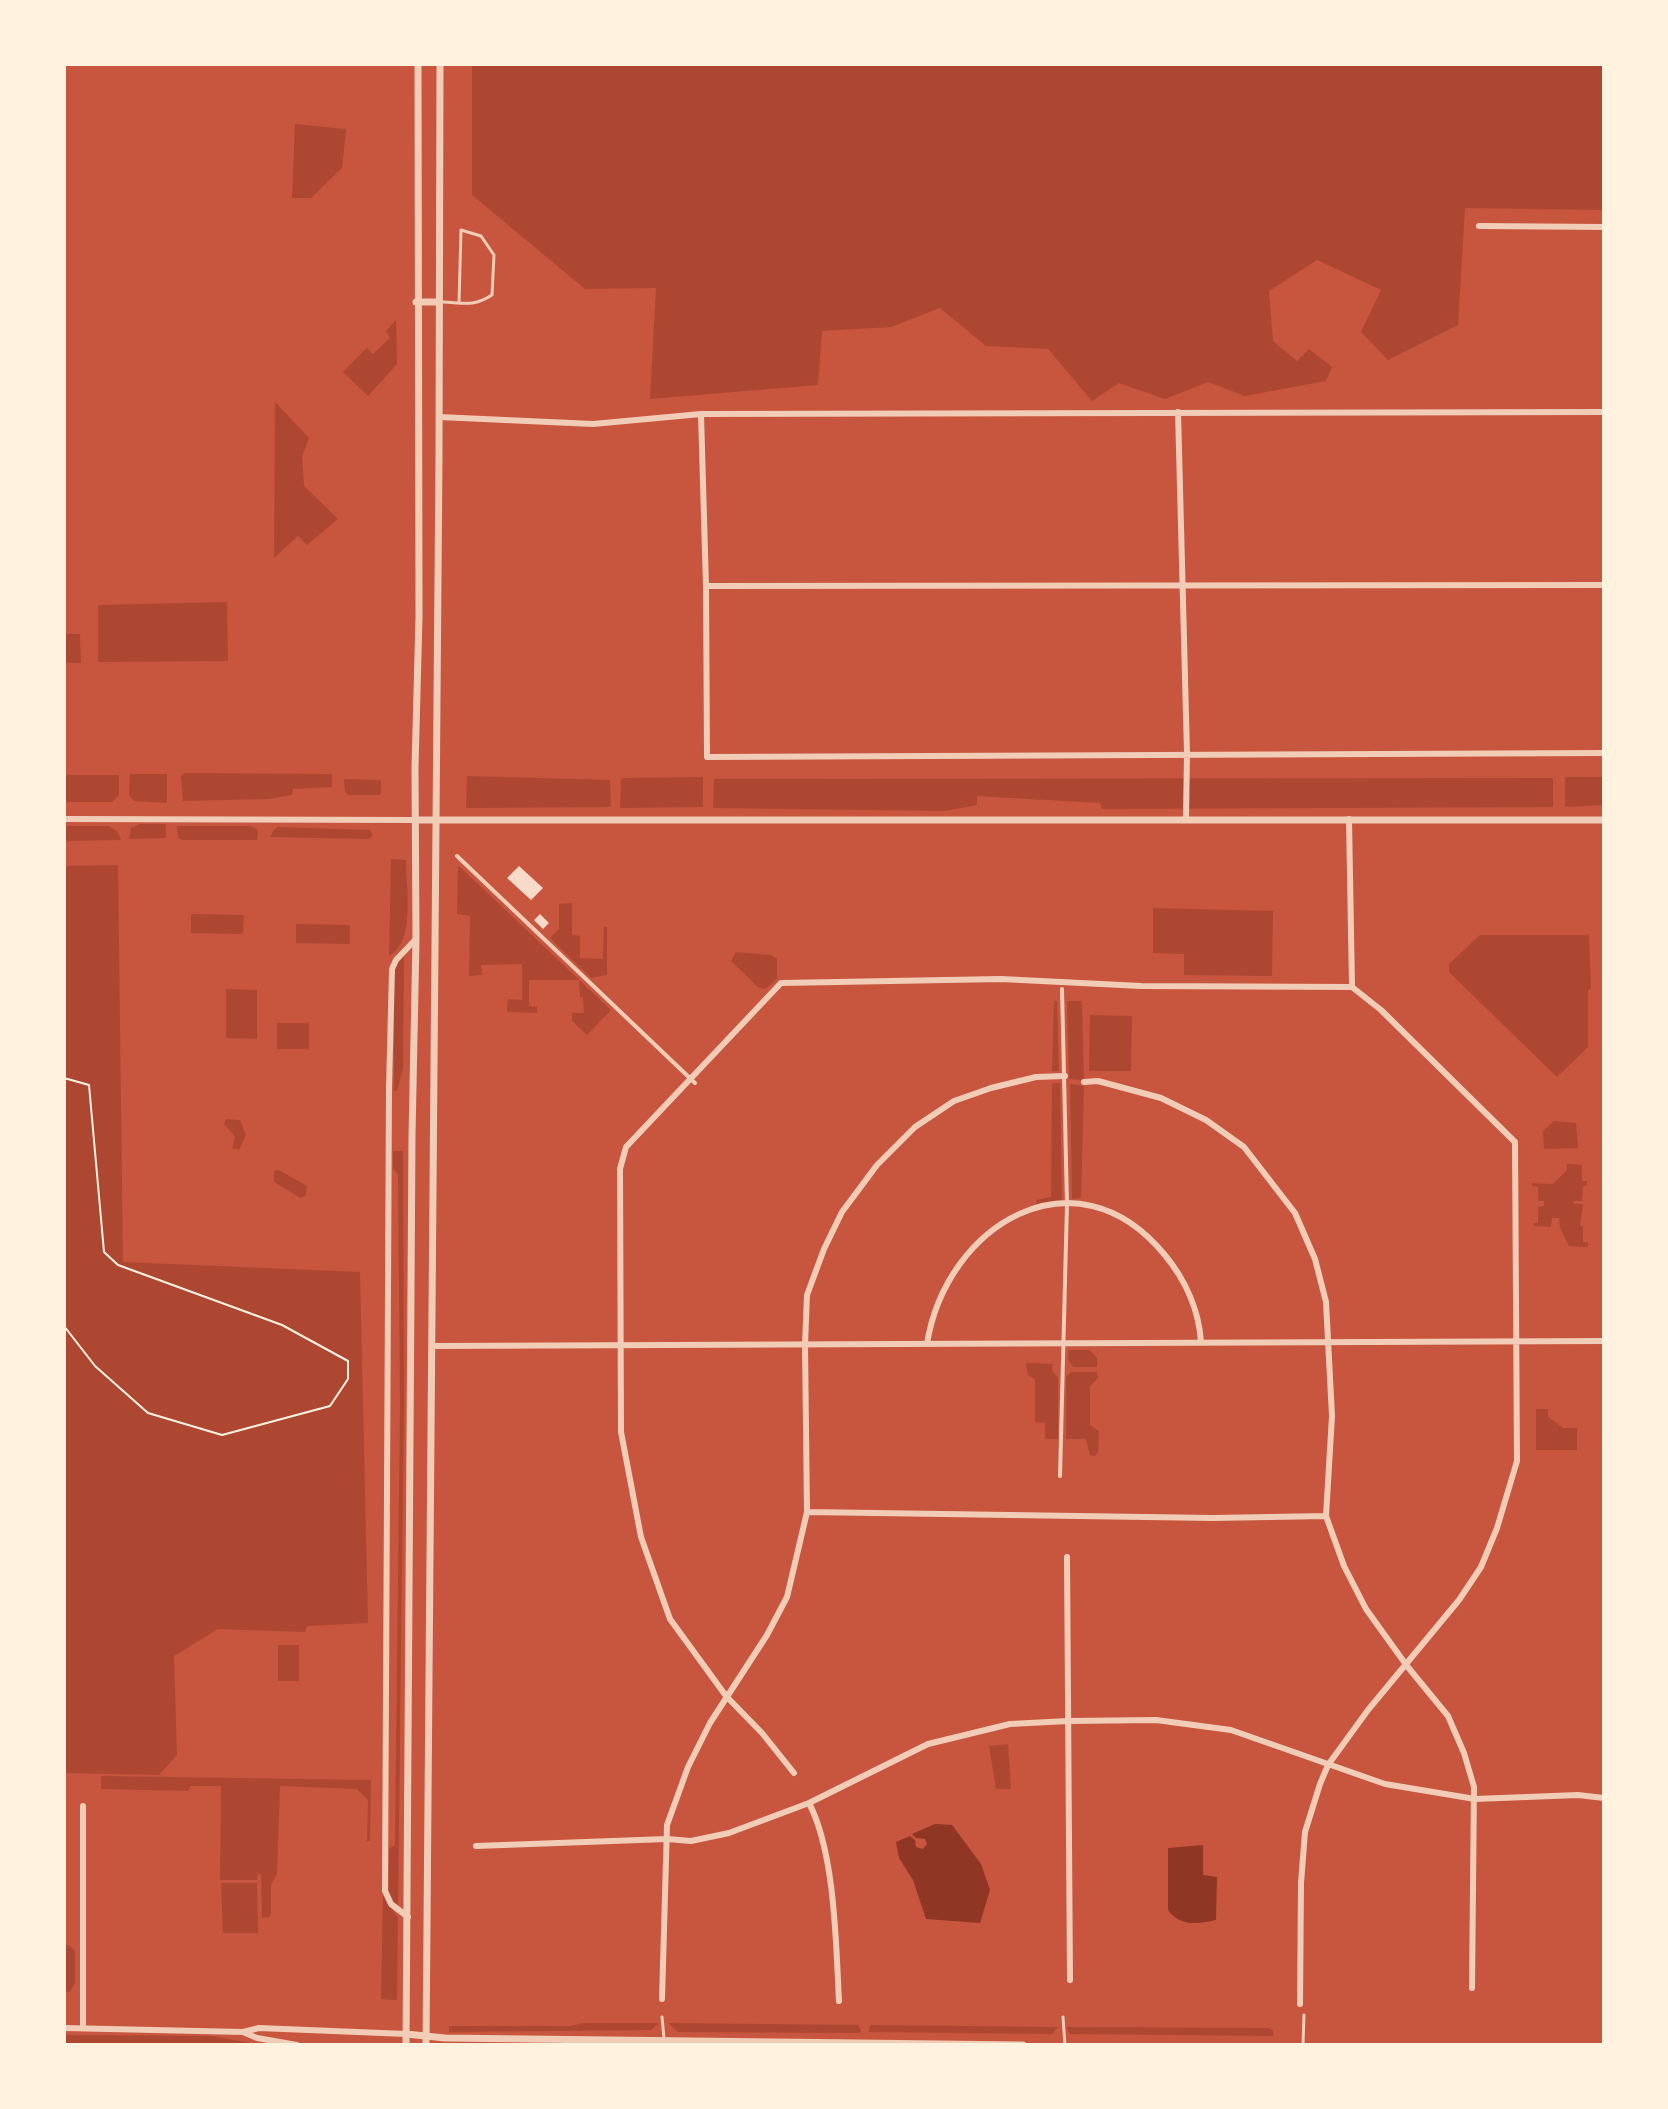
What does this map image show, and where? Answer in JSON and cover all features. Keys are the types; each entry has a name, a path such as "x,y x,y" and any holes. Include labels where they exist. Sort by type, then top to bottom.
{"street":[{"path":"406,2045 416,939 418,64"},
{"path":"426,2041 440,64"},
{"path":"1479,226 1604,227"},
{"path":"416,302 439,302"},
{"path":"1178,412 1184,585 1186,818"},
{"path":"439,417 593,424 701,414 1604,412"},
{"path":"701,414 707,757 1604,753"},
{"path":"706,586 1604,585"},
{"path":"64,819 1604,820"},
{"path":"1349,819 1352,987"},
{"path":"457,856 693,1081"},
{"path":"408,1917 391,1904 385,1891 389,1088 392,969 396,960 416,939"},
{"path":"794,1773 762,1733 726,1696 670,1619 641,1537 621,1432 620,1169 626,1147 693,1081 781,983 1001,979 1141,986 1352,987 1381,1010 1515,1142 1517,1461 1497,1528 1481,1567 1459,1600 1368,1710 1328,1765 1305,1832 1301,1883 1300,2004"},
{"path":"1060,1476 1067,1204 1062,989"},
{"path":"662,1999 667,1825 688,1767 726,1696 767,1635 787,1597 807,1512 807,1295 824,1249 842,1212 877,1165 915,1127 954,1101 991,1088 1021,1080 1065,1076"},
{"path":"1084,1082 1098,1081 1161,1098 1206,1120 1244,1147 1295,1213 1315,1259 1326,1302 1329,1342 1332,1416 1326,1516 1344,1566 1366,1609 1448,1716 1464,1753 1475,1799 1472,1988"},
{"path":"927,1344 931,1319 940,1296 967,1251 1002,1221 1019,1213 1067,1204 1111,1212 1135,1225 1155,1243 1175,1267 1188,1293 1199,1319 1201,1342"},
{"path":"433,1346 1604,1341"},
{"path":"807,1512 1213,1518 1326,1516"},
{"path":"1067,1557 1070,1980"},
{"path":"476,1846 667,1839 691,1841 729,1833 809,1803 928,1744 1010,1724 1068,1721 1156,1720 1231,1730 1284,1746 1385,1784 1475,1799 1578,1795 1604,1798"},
{"path":"809,1803 822,1844 835,1919 839,2001"},
{"path":"83,1806 83,2028"},
{"path":"64,2028 243,2032 259,2028 406,2034 426,2041 1023,2045"},
{"path":"243,2032 257,2038 297,2045"}],"lane":[{"path":"439,302 477,304 492,295 494,255 481,236 461,230 459,303"},
{"path":"1303,2045 1304,2015"},
{"path":"662,2017 665,2042"},
{"path":"1063,2017 1065,2045"}],"path":[{"path":"64,1078 89,1085 104,1252 118,1265 282,1325 348,1361 348,1379 330,1406 222,1435 148,1413 95,1366 64,1326"}],"shaded area":[{"path":"472,64 1604,64 1604,210 1465,208 1458,325 1388,360 1361,332 1381,290 1317,260 1269,291 1273,341 1297,361 1309,349 1332,367 1326,381 1245,396 1208,382 1165,399 1119,383 1092,401 1048,349 986,346 940,308 891,327 822,331 818,385 650,399 656,288 585,289 472,195"},
{"path":"295,124 346,129 342,168 311,198 292,198"},
{"path":"396,320 397,364 368,396 343,372 367,348 373,354 390,338 386,331"},
{"path":"275,402 309,438 302,456 304,486 338,519 307,545 298,536 274,558"},
{"path":"227,602 228,661 98,662 98,605"},
{"path":"64,634 80,634 81,663 64,663"},
{"path":"185,773 332,774 332,787 293,789 292,795 268,799 183,801 181,776"},
{"path":"130,774 167,774 167,803 134,801 129,795"},
{"path":"64,775 119,775 119,795 112,802 64,802"},
{"path":"467,776 610,780 611,807 466,808"},
{"path":"703,777 703,807 620,808 621,778"},
{"path":"1565,777 1604,777 1604,805 1565,807"},
{"path":"1553,778 1553,807 1102,809 1100,803 977,796 977,805 945,811 713,808 714,779"},
{"path":"344,779 381,780 381,793 348,795"},
{"path":"140,824 166,824 166,838 129,839 131,828"},
{"path":"64,826 109,826 117,831 121,840 64,841"},
{"path":"177,826 251,826 258,830 257,840 182,840 178,838"},
{"path":"278,827 370,830 373,835 369,839 270,837"},
{"path":"391,859 406,860 408,913 403,939 389,956"},
{"path":"118,865 123,1262 360,1272 368,1623 307,1626 305,1632 218,1629 174,1656 177,1755 159,1775 64,1773 64,866"},
{"path":"458,865 611,1010 587,1035 572,1021 572,1013 584,1013 579,980 529,980 529,1006 537,1007 537,1013 507,1012 508,999 522,1000 522,964 481,965 482,975 469,976 470,916 457,914"},
{"path":"572,903 572,935 580,936 580,958 603,959 604,927 607,927 607,975 591,978 552,940 551,937 559,929 559,904"},
{"path":"1153,908 1273,911 1272,976 1184,975 1184,954 1153,953"},
{"path":"191,914 244,915 243,934 191,933"},
{"path":"296,924 350,925 350,944 296,943"},
{"path":"1480,935 1589,935 1591,989 1588,990 1588,1047 1557,1077 1449,972 1449,964"},
{"path":"736,952 771,955 777,959 777,979 765,989 758,987 731,961"},
{"path":"404,956 403,1069 397,1091 394,1091 394,972"},
{"path":"226,989 257,990 257,1039 226,1038"},
{"path":"1054,1001 1057,1001 1059,1071 1052,1071"},
{"path":"1067,1001 1082,1001 1084,1080 1069,1079"},
{"path":"1090,1015 1132,1016 1131,1071 1089,1071"},
{"path":"277,1023 309,1023 309,1049 277,1049"},
{"path":"1052,1083 1060,1083 1062,1201 1037,1205 1036,1200 1051,1197"},
{"path":"1070,1084 1084,1086 1081,1198 1072,1199"},
{"path":"226,1119 240,1120 246,1135 239,1150 232,1148 235,1137 224,1124"},
{"path":"1554,1121 1576,1123 1578,1148 1544,1149 1543,1131"},
{"path":"393,1151 403,1151 404,1403 398,1905 389,1892 389,1849 395,1845 400,1403 398,1175 393,1168"},
{"path":"1567,1164 1582,1165 1582,1181 1587,1181 1587,1186 1583,1186 1582,1201 1573,1201 1574,1204 1583,1204 1580,1225 1583,1226 1583,1242 1588,1242 1588,1247 1569,1246 1560,1228 1559,1218 1552,1218 1551,1227 1534,1226 1533,1223 1538,1223 1538,1207 1544,1206 1544,1201 1538,1201 1538,1187 1532,1186 1532,1183 1553,1184 1567,1170"},
{"path":"279,1170 307,1186 306,1195 301,1198 274,1182 274,1171"},
{"path":"1069,1350 1090,1350 1097,1358 1097,1367 1073,1367 1068,1359"},
{"path":"1026,1363 1053,1364 1052,1370 1058,1378 1058,1439 1045,1439 1045,1423 1035,1422 1035,1379 1028,1375"},
{"path":"1071,1372 1097,1372 1098,1378 1090,1386 1090,1425 1099,1431 1095,1456 1090,1455 1086,1439 1066,1439 1066,1377"},
{"path":"1536,1409 1548,1409 1548,1417 1563,1428 1577,1428 1577,1450 1536,1450"},
{"path":"278,1645 299,1645 299,1681 278,1681"},
{"path":"1008,1744 1011,1789 996,1789 989,1746"},
{"path":"101,1776 371,1780 370,1841 367,1841 368,1800 357,1789 280,1786 277,1874 271,1885 271,1913 269,1917 262,1918 261,1874 258,1874 257,1880 220,1880 221,1786 191,1786 188,1791 101,1789"},
{"path":"935,1824 952,1825 981,1864 990,1890 980,1923 926,1919 913,1880 899,1858 896,1842 910,1836 915,1840 916,1847 923,1849 927,1844 925,1839 912,1834"},
{"path":"1203,1845 1203,1875 1217,1877 1216,1920 1184,1922 1168,1910 1168,1848"},
{"path":"221,1883 257,1883 258,1933 223,1933"},
{"path":"383,1895 398,1918 397,2000 381,1999"},
{"path":"64,1945 75,1951 75,1983 70,1992 64,1992"},
{"path":"584,2023 659,2023 651,2030 449,2032 449,2026 570,2026"},
{"path":"668,2023 858,2025 861,2031 678,2032"},
{"path":"871,2025 1058,2027 1052,2034 869,2032"},
{"path":"1066,2027 1269,2028 1273,2036 1070,2034"},
{"path":"64,2035 212,2036 262,2045 64,2045"}],"building":[{"path":"519,866 543,888 531,900 507,878"},
{"path":"540,914 549,923 543,929 534,920"}]}
